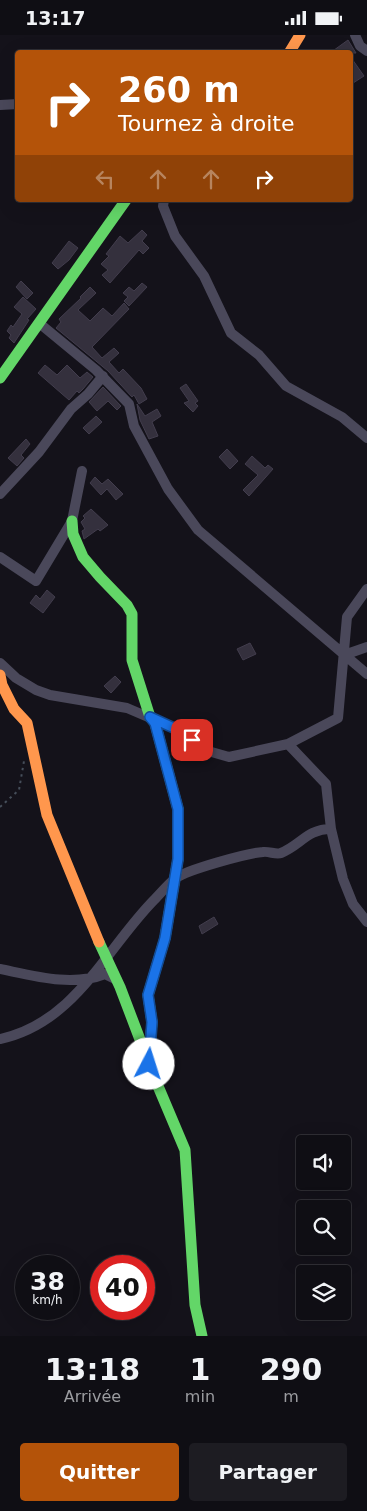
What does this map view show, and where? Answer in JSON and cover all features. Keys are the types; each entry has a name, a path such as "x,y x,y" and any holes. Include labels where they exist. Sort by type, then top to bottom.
{"street":[{"path":"290,50 300,35"},
{"path":"355,35 360,46 367,51"},
{"path":"0,105 15,105"},
{"path":"0,378 125,202"},
{"path":"164,202 163,206 175,236 204,276 231,333 259,355 286,386 342,417 367,438"},
{"path":"39,323 103,376 130,404 134,426 168,489 198,530 367,674"},
{"path":"0,494 39,452 71,409 88,394 103,376"},
{"path":"82,471 71,533 80,553 127,605 132,614 132,661 150,717 155,723 178,809 176,877 165,938 148,995 152,1022 149,1064"},
{"path":"0,557 36,581 72,521"},
{"path":"0,663 16,678 43,692 127,707 176,729 208,751 229,757 241,756 288,744 338,718 347,617 367,589"},
{"path":"344,655 367,647"},
{"path":"0,675 2,685 14,709 27,723 48,815 94,934 117,980 149,1064 185,1149 196,1305 202,1336"},
{"path":"288,744 326,784 331,829 343,879 353,904 367,922"},
{"path":"0,1039 18,1035 54,1015 90,980 138,917 176,877 213,863 263,852 280,854 318,829 331,829"},
{"path":"0,969 42,978 90,980 105,974 117,980"}],"path":[{"path":"0,807 19,790 22,763 33,750"}],"building":[{"path":"348,40 356,53 353,53 353,50 334,50"},
{"path":"353,60 364,76 353,83"},
{"path":"142,230 147,235 142,241 149,248 143,254 139,250 110,283 102,275 108,270 101,264 109,256 106,254 120,236 128,243"},
{"path":"69,241 78,248 69,260 58,269 52,263"},
{"path":"21,281 33,293 27,299 16,287"},
{"path":"142,283 147,287 129,306 124,301 128,297 123,293 129,287 134,291"},
{"path":"90,287 96,293 78,310 90,321 103,308 112,316 124,303 129,309 92,347 102,358 114,348 119,353 109,362 119,373 123,369 141,388 147,399 139,404 134,395 132,397 108,371 56,328 61,322 59,319"},
{"path":"23,297 36,309 27,319 29,320 14,343 9,338 11,335 7,331 11,325 13,327 22,314 14,307"},
{"path":"45,365 57,375 67,365 80,378 87,372 93,377 79,393 77,391 69,400 38,373"},
{"path":"186,384 198,401 195,403 198,406 193,412 184,403 189,401 180,388"},
{"path":"103,387 121,406 117,410 108,401 97,411 89,402"},
{"path":"137,404 145,416 157,409 161,416 152,422 158,436 149,439 140,420"},
{"path":"96,416 102,422 89,434 83,428"},
{"path":"26,439 30,444 21,455 24,458 17,466 8,458"},
{"path":"227,449 238,461 230,469 219,457"},
{"path":"252,456 265,468 268,465 273,469 249,496 243,490 258,475 245,464"},
{"path":"95,477 102,484 108,479 123,494 116,500 107,489 101,495 90,483"},
{"path":"91,509 108,525 100,531 98,529 84,539 82,531 85,529 81,522 85,518 83,516"},
{"path":"47,590 55,597 43,613 30,603 36,595 40,599"},
{"path":"250,643 256,654 243,660 237,649"},
{"path":"115,676 121,682 111,693 104,686"},
{"path":"214,917 218,924 202,934 199,926"}],"traffic: fast":[{"path":"0,378 125,202"},
{"path":"72,521 73,534 83,557 127,605 132,614 132,660 150,717 155,723 178,809 178,859 165,938 148,995 152,1022 149,1060"},
{"path":"99,942 120,987 155,1079 185,1150 195,1305 202,1336"}],"traffic: slow":[{"path":"291,50 300,35"},
{"path":"0,675 2,685 14,709 27,723 47,815 99,942"}],"route":[{"path":"149,1064 152,1022 148,995 165,938 178,859 178,809 155,723 150,717 176,729 192,740"}]}
